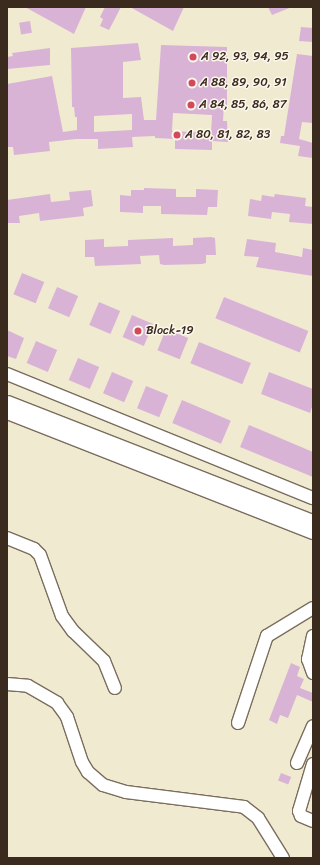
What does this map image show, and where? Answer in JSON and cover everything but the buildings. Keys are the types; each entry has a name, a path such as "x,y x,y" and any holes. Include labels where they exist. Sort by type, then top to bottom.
{"main road":[{"path":"7,393 313,511"},
{"path":"7,403 313,522"}],"street":[{"path":"7,374 313,498"},
{"path":"7,413 313,533"},
{"path":"7,538 34,549 40,555 62,616 73,631 104,661 115,688"},
{"path":"238,723 267,636 313,608"},
{"path":"313,636 308,658 313,673"},
{"path":"7,684 28,686 57,703 67,717 82,762 88,772 103,785 126,792 244,807 258,818 283,858"},
{"path":"298,763 313,726"},
{"path":"313,764 299,811 301,816 313,821"}],"place":[{"name":"A 92, 93, 94, 95","path":"193,57"},
{"name":"A 88, 89, 90, 91","path":"192,83"},
{"name":"A 84, 85, 86, 87","path":"191,105"},
{"name":"A 80, 81, 82, 83","path":"177,135"},
{"name":"Block-19","path":"138,331"}]}
